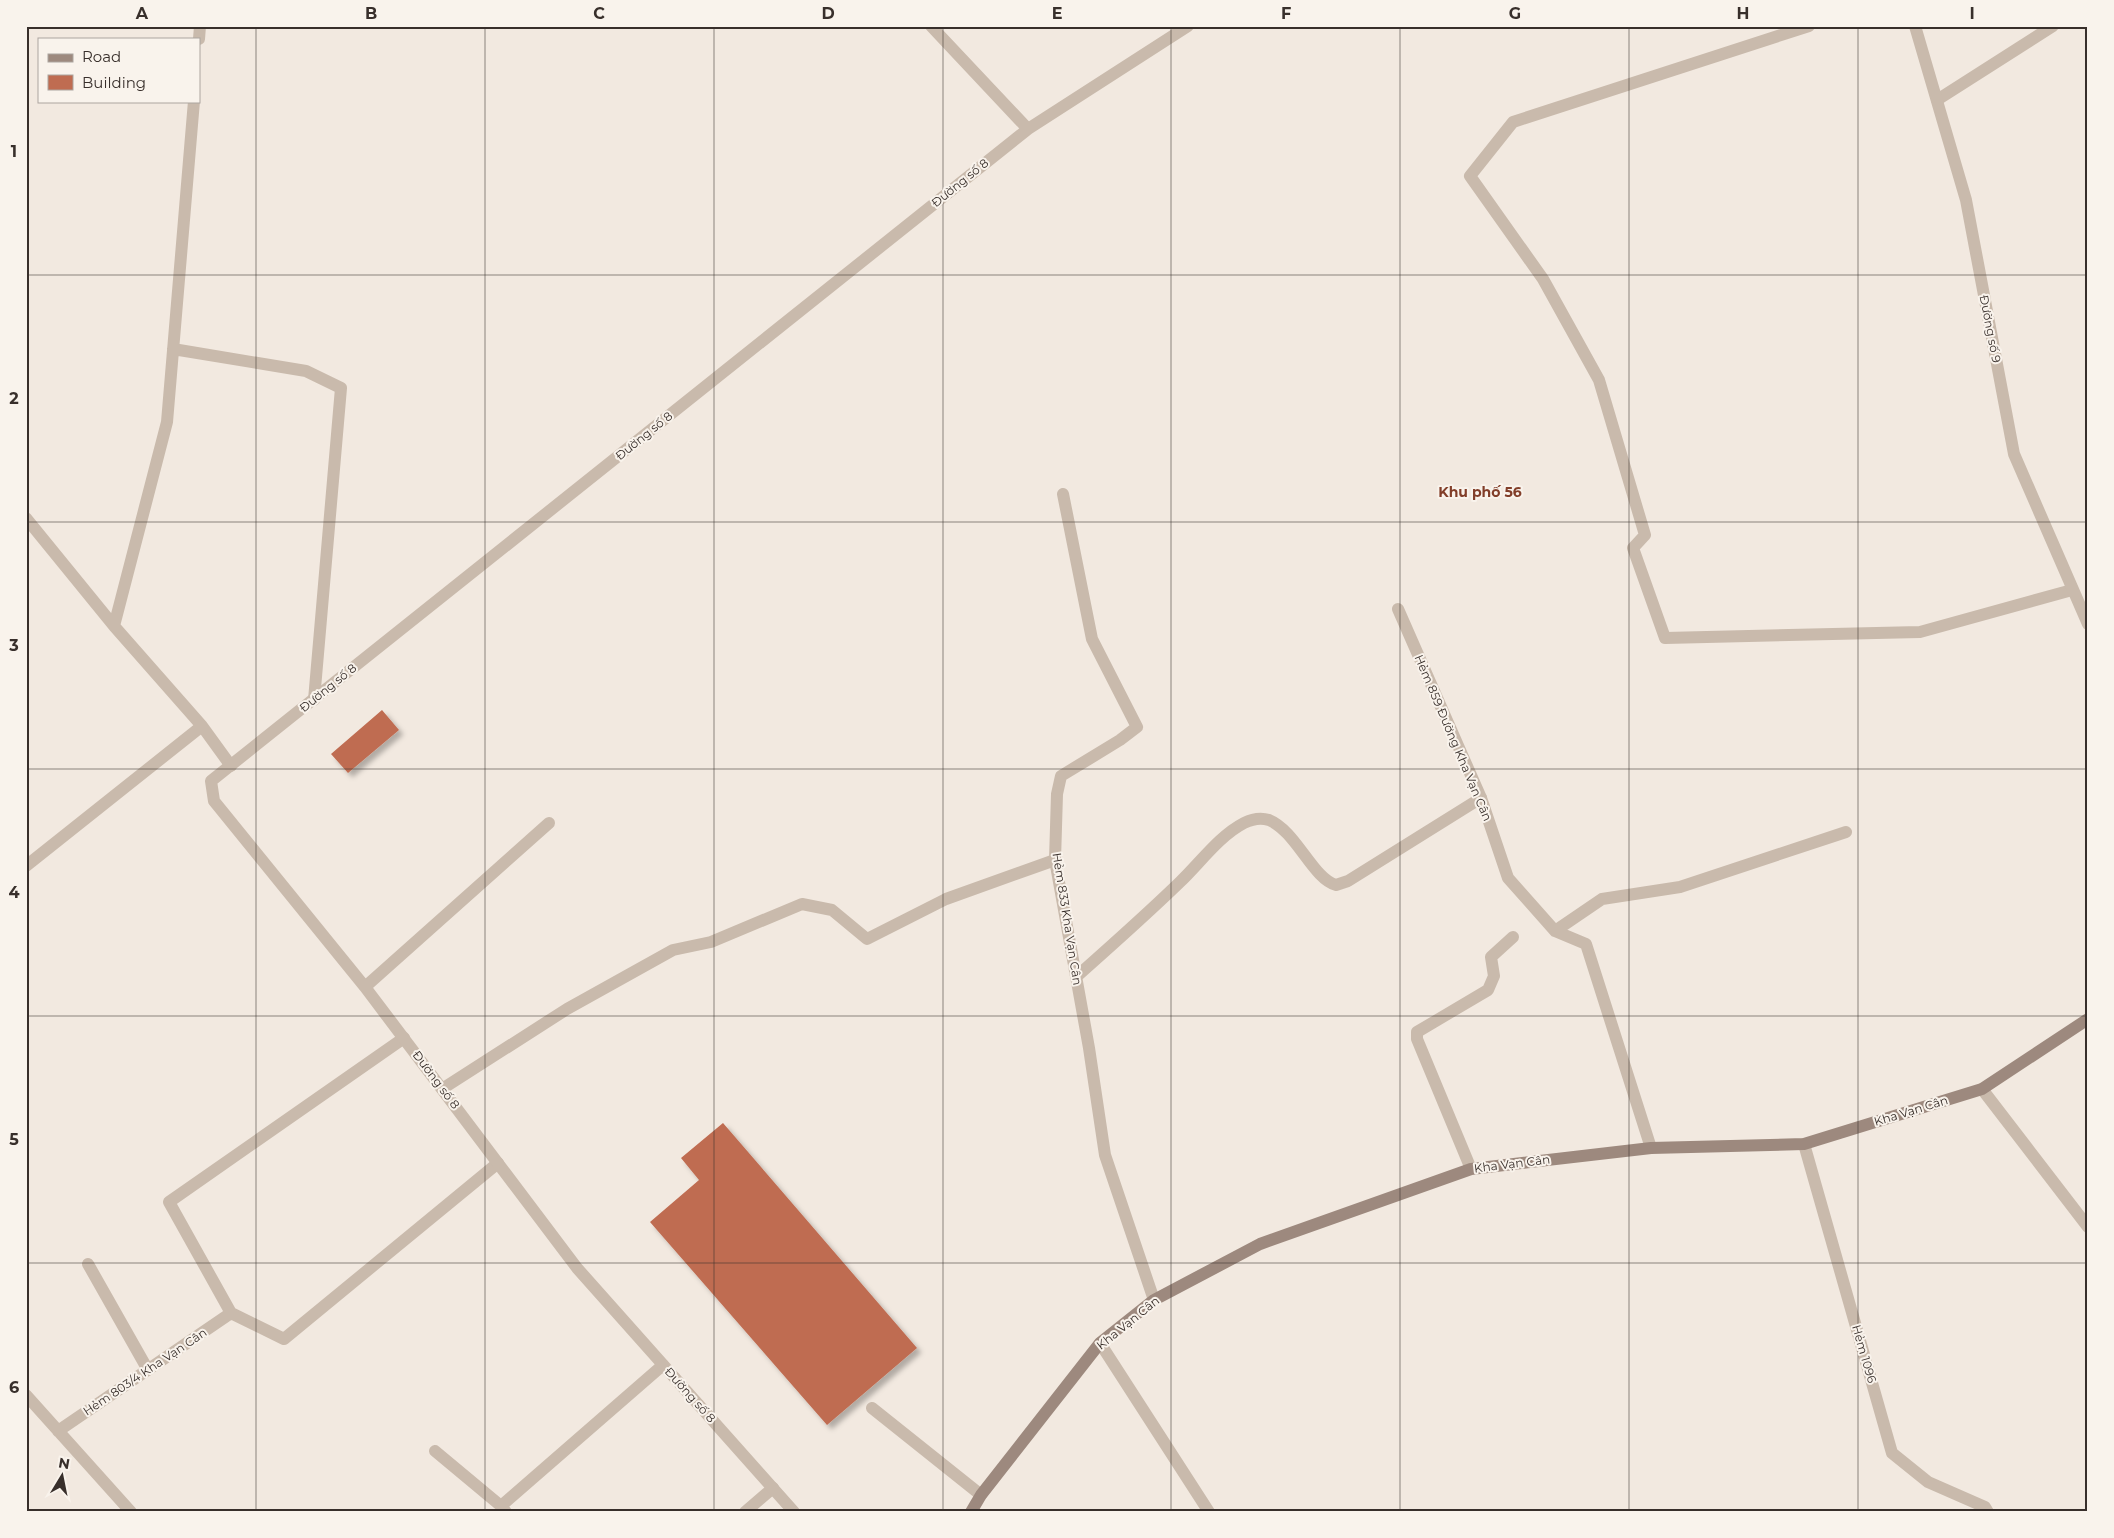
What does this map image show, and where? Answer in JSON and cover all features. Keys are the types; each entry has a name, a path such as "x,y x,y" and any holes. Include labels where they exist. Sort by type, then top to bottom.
{"main road":[{"name":"Kha Vạn Cân","path":"971,1512 981,1495 1100,1343 1154,1300 1260,1244 1471,1169 1651,1148 1804,1144 1982,1089 2088,1019"}],"street":[{"path":"931,26 1028,129"},
{"name":"Đường số 8","path":"794,1512 577,1268 365,987 214,801 211,781 1028,129 1188,26"},
{"path":"1809,26 1513,122 1470,176 1543,279 1599,380 1645,535 1633,548 1665,638 1920,632 2072,590"},
{"name":"Đường số 9","path":"1915,26 1966,200 2014,454 2088,624"},
{"path":"1937,100 2053,26"},
{"path":"114,626 167,422 194,102"},
{"path":"173,349 306,371 341,388 314,700"},
{"name":"Hẻm 833 Kha Vạn Cân","path":"1063,494 1092,639 1137,727 1120,740 1061,776 1057,794 1055,860 1105,1155 1154,1300"},
{"path":"26,518 114,626 202,726 231,766"},
{"name":"Hẻm 859 Đường Kha Vạn Cân","path":"1398,610 1481,798 1508,878 1555,931 1586,944 1651,1148"},
{"path":"26,866 202,726"},
{"path":"1076,977 1151,910 1213,847 1243,823 1258,818 1270,821 1296,843 1324,878 1336,885 1348,881 1481,798"},
{"path":"365,987 549,823"},
{"path":"1555,931 1602,899 1680,888 1846,832"},
{"path":"442,1089 567,1009 673,950 711,942 802,904 832,910 867,939 946,899 1055,860"},
{"path":"1471,1169 1417,1039 1417,1032 1488,990 1494,976 1491,957 1512,938"},
{"path":"404,1038 169,1202 231,1313 284,1339 498,1163"},
{"path":"1982,1089 2088,1227"},
{"name":"Hẻm 1096","path":"1804,1144 1892,1453 1928,1482 1985,1507 1988,1512"},
{"path":"88,1264 148,1370"},
{"name":"Hẻm 803/4 Kha Vạn Cân","path":"58,1431 231,1313"},
{"path":"1100,1343 1209,1512"},
{"path":"435,1451 504,1509 663,1365"},
{"path":"26,1395 131,1512"},
{"path":"872,1408 981,1495"},
{"path":"744,1512 772,1488"}],"building":[{"path":"382,710 399,730 348,773 331,754"},
{"path":"723,1123 917,1348 827,1425 650,1222 699,1180 681,1158"}],"district":[{"name":"Khu phố 56","path":"1480,492"}]}
